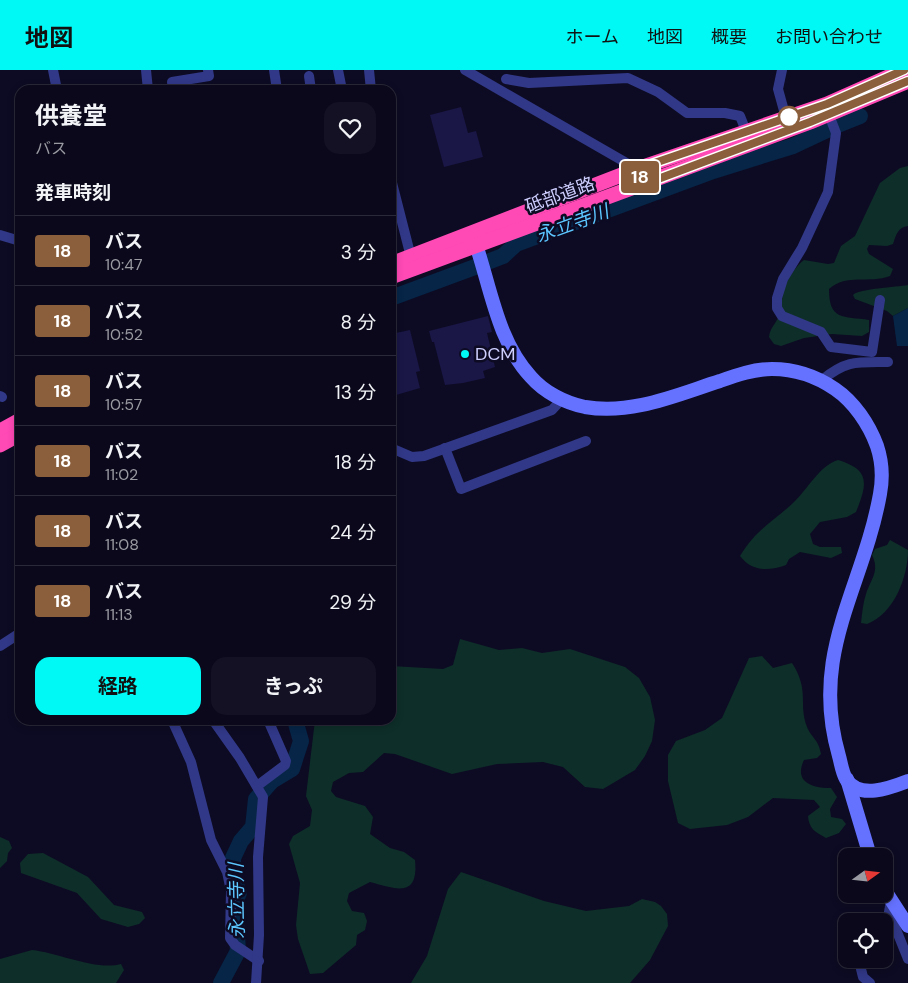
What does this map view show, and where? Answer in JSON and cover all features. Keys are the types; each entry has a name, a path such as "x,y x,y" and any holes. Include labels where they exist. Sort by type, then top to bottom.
{"highway":[{"name":"砥部道路","path":"474,239 642,185 749,138 786,118 906,80"},
{"name":"砥部道路","path":"396,273 413,263 637,169 829,115 906,80"},
{"name":"砥部道路","path":"396,264 413,263"},
{"path":"0,431 15,423"},
{"path":"0,445 15,437"}],"street":[{"path":"53,70 56,85"},
{"path":"146,70 148,85"},
{"path":"172,85 172,82 209,76 208,70"},
{"path":"274,70 277,85"},
{"path":"338,70 341,85"},
{"path":"369,70 370,85"},
{"path":"465,70 637,169 642,185"},
{"path":"782,70 778,89 786,118"},
{"path":"505,92 506,75 529,83 628,78 658,92 687,113 725,113 740,116 749,138"},
{"path":"309,76 310,85"},
{"path":"829,115 836,133 828,192 802,248 783,279 777,298 777,308 782,316 821,332 831,348 872,352 880,300"},
{"path":"396,198 413,263"},
{"path":"0,235 15,240"},
{"path":"474,239 503,332 516,358 531,378 551,394 574,405 603,410 630,408 745,372 770,369 796,371 822,380 842,394 857,409 877,446 882,466 880,491 876,515 837,636 830,676 830,705 836,744 868,848"},
{"path":"822,380 838,367 858,362 888,362"},
{"path":"396,450 412,457 424,456 552,410 562,399"},
{"path":"445,448 460,489 586,441"},
{"path":"0,646 15,636"},
{"path":"174,725 191,762 211,840 227,872 231,891 229,932 240,948 258,960"},
{"path":"215,725 240,758 259,791 258,960 256,983"},
{"path":"259,791 286,765 270,725"},
{"path":"847,779 858,790 870,791 892,788 908,781"},
{"path":"888,903 889,912 908,959"},
{"path":"892,903 908,926"},
{"path":"861,968 863,977 870,983"}],"green space":[{"path":"908,166 908,226 900,230 893,244 887,246 869,245 867,249 869,254 893,269 890,276 843,281 829,289 832,307 835,312 845,317 869,320 869,332 862,336 832,334 804,338 781,346 774,344 769,337 779,316 785,285 795,269 804,260 828,264 834,263 841,246 855,236 880,183 900,168"},
{"path":"908,285 908,308 893,316 887,311 855,299 853,295 869,290"},
{"path":"838,460 849,464 861,473 864,479 864,486 860,502 856,512 847,517 820,522 810,534 813,544 820,547 841,547 842,553 831,558 800,552 789,559 786,565 767,569 755,567 745,561 740,556 752,539 794,502 825,467"},
{"path":"890,540 908,550 902,583 898,593 885,612 867,624 861,623 865,597 875,570 872,555 875,549 887,545"},
{"path":"460,639 499,650 522,648 542,653 570,649 625,667 639,678 650,697 655,720 652,741 645,756 635,770 603,789 585,787 563,767 543,762 497,764 452,774 395,754 384,753 363,772 349,773 333,782 331,791 336,797 365,806 373,817 370,834 390,848 404,852 415,860 415,873 413,881 409,886 403,888 388,887 370,882 349,893 347,901 352,911 364,913 367,921 365,930 357,935 356,945 323,973 310,974 298,939 296,925 300,883 289,844 293,836 310,826 312,810 306,796 314,725 396,725 396,666 443,669 453,665"},
{"path":"762,656 773,668 792,663 801,681 803,711 807,727 821,754 817,758 804,760 801,774 807,783 818,787 831,788 837,797 830,809 831,817 842,819 846,824 839,833 826,838 811,827 808,816 820,807 814,800 773,798 748,817 727,825 690,829 678,823 668,781 668,755 676,741 705,730 722,718 749,658"},
{"path":"0,837 9,841 12,848 8,853 7,861 0,868"},
{"path":"43,853 88,877 114,905 142,912 145,918 139,924 128,927 101,919 77,893 21,873 20,863 28,854"},
{"path":"461,872 544,901 586,911 629,906 642,899 655,902 667,914 668,926 650,960 630,983 411,983 427,956 448,889"},
{"path":"32,950 101,965 121,964 124,970 116,983 0,983 0,959"}],"water":[{"path":"908,308 908,346 897,346 893,316"}],"building":[{"path":"461,107 468,133 476,131 483,157 444,167 430,115"},
{"name":"DCM","path":"488,316 492,332 487,333 495,367 483,371 485,378 445,385 434,342 432,342 429,331"},
{"path":"410,330 420,371 416,372 420,388 396,395 396,333"}],"waterway":[{"name":"永立寺川","path":"840,124 860,116"},
{"name":"永立寺川","path":"490,261 503,256 516,244 713,171 793,146 827,130"},
{"name":"永立寺川","path":"396,296 475,267"},
{"name":"永立寺川","path":"221,983 238,951 235,902 239,893 233,876 233,858 241,841 253,827 256,799 272,781 292,769 301,741 296,725"}],"bus line":[{"name":"18","path":"904,70 827,104 637,169 642,185 867,100 908,81"}],"place":[{"name":"DCM","path":"465,354"}]}
